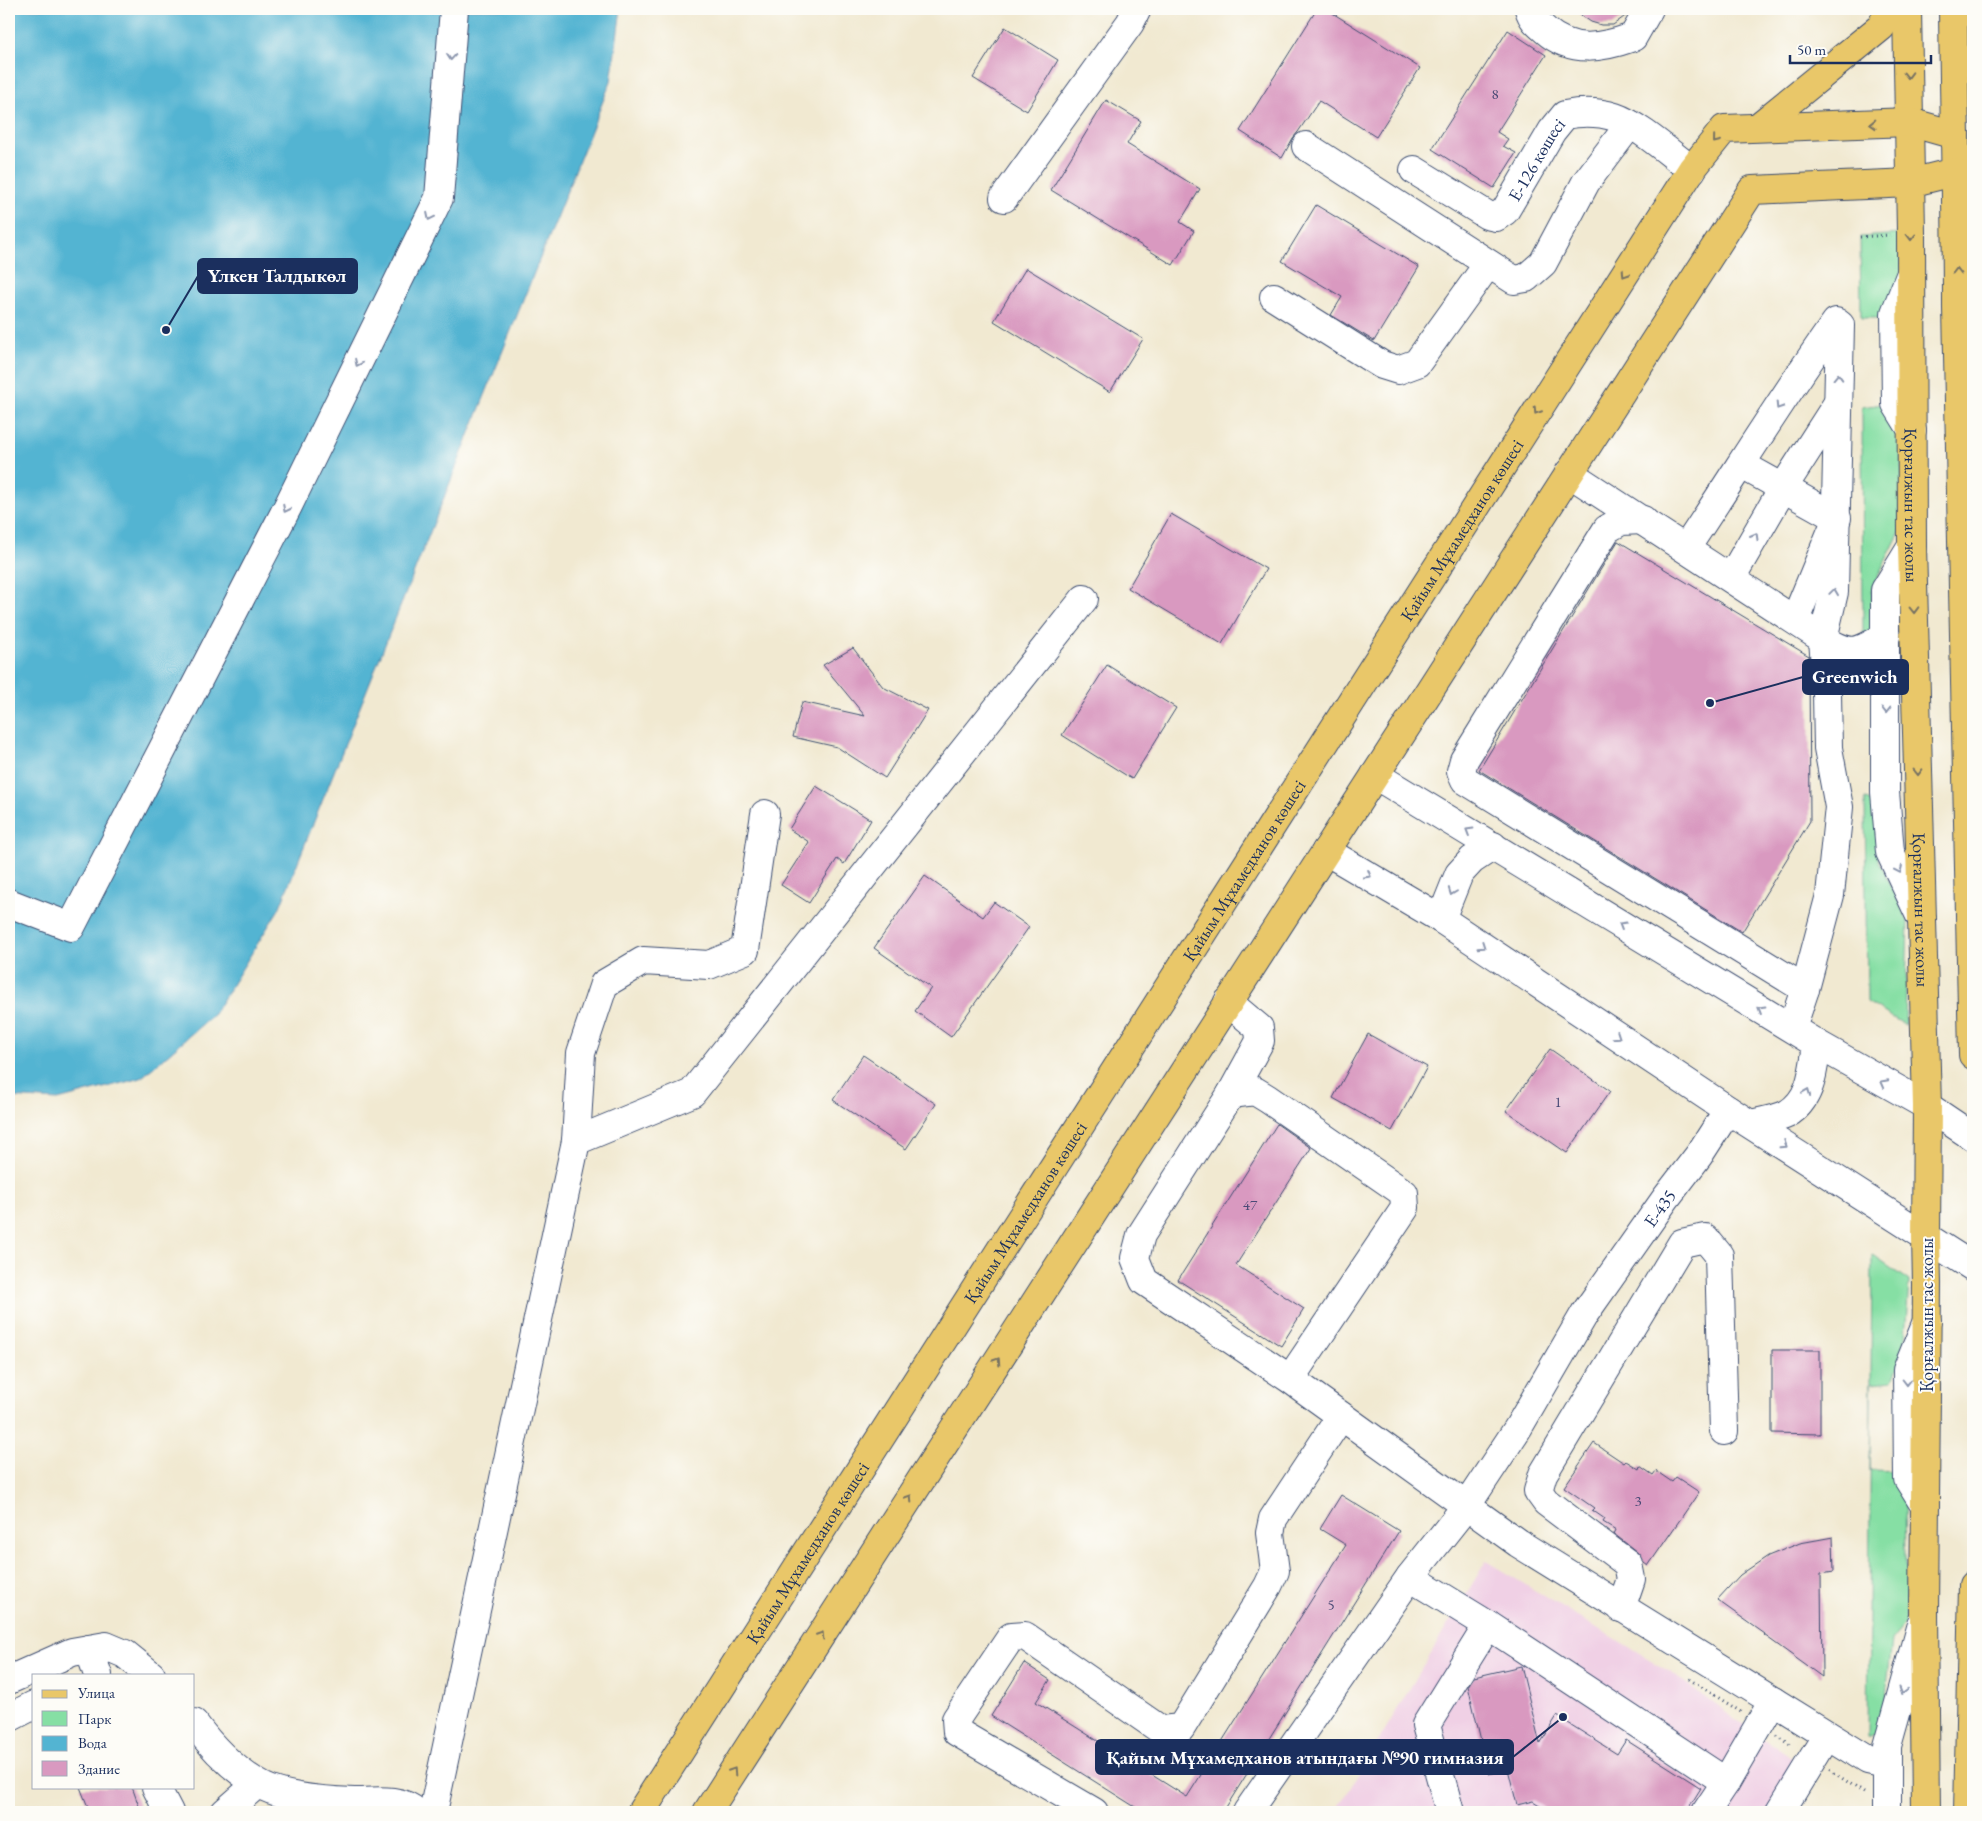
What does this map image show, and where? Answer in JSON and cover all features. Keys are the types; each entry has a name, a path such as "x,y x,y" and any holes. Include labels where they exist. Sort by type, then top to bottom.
{"main road":[{"path":"1758,128 1881,27 1890,9"},
{"name":"Қорғалжын тас жолы","path":"1907,9 1911,273 1912,546 1927,1106 1924,1610 1926,1812"},
{"path":"1953,9 1964,139 1964,171 1957,231 1957,308 1970,788 1973,1055"},
{"name":"Қайым Мұхамедханов көшесі","path":"641,1812 1692,170 1724,128 1909,122 1964,139"},
{"path":"707,1812 1752,190 1910,183 1964,171"},
{"path":"1968,1812 1973,1585"}],"street":[{"path":"9,903 71,927 292,497 439,198 454,9"},
{"path":"1004,198 1130,23 1137,9"},
{"path":"1529,9 1532,18 1552,37 1578,47 1608,46 1633,37 1649,9"},
{"name":"Е-126 көшесі","path":"1414,170 1487,215 1496,216 1505,211 1552,131 1565,115 1582,112 1614,117 1630,124 1692,170"},
{"path":"1306,146 1514,280 1526,278 1543,263 1586,182 1630,124"},
{"path":"1274,297 1382,365 1398,370 1417,363 1488,264"},
{"path":"1957,308 1973,345"},
{"path":"1686,548 1742,465 1802,370 1836,322 1840,325 1834,592 1823,639 1827,693 1828,748 1838,806 1830,895 1805,989 1792,1028"},
{"path":"1731,578 1783,488 1837,404"},
{"path":"1742,465 1837,518"},
{"path":"1569,473 1842,650 1853,652 1863,649 1886,636"},
{"path":"1795,620 1837,518"},
{"path":"1643,520 1621,521 1607,529 1464,760 1461,771 1465,780 1805,989"},
{"path":"1912,546 1885,590 1885,792 1890,852 1922,920"},
{"path":"576,1141 692,1093 1084,599"},
{"path":"1375,775 1817,1044 1927,1106 1973,1137"},
{"path":"433,1812 576,1141 581,1053 604,984 643,960 709,966 745,950 765,814"},
{"path":"1441,919 1459,874 1472,860 1493,846"},
{"path":"1326,851 1441,919 1728,1110 1973,1267"},
{"path":"1228,1002 1259,1028 1260,1041 1231,1094 1141,1236 1136,1258 1144,1281 1290,1379 1518,1543 1868,1760 1886,1764"},
{"path":"1752,1124 1786,1114 1804,1100 1811,1081 1817,1044"},
{"path":"1231,1094 1255,1091 1404,1193 1405,1208 1290,1379"},
{"name":"Е-435","path":"1247,1812 1410,1576 1467,1506 1518,1428 1584,1313 1699,1155 1728,1110"},
{"path":"1621,1608 1631,1579 1628,1564 1546,1502 1538,1491 1543,1474 1682,1243 1705,1238 1719,1255 1724,1431"},
{"path":"1094,1812 957,1732 956,1719 1011,1637 1024,1636 1161,1730 1181,1728 1268,1586 1275,1571 1270,1533 1274,1518 1341,1416"},
{"path":"1410,1576 1488,1625 1726,1782"},
{"path":"1887,1812 1887,1746 1924,1610"},
{"path":"1450,1812 1426,1725 1488,1625"},
{"path":"9,1680 72,1652 106,1646 126,1654 150,1674"},
{"path":"89,1649 98,1674"},
{"path":"1706,1812 1726,1782 1773,1701"},
{"path":"9,1718 32,1706"},
{"path":"195,1724 209,1743 257,1784 278,1793 354,1802 380,1800 410,1807 416,1812"},
{"path":"1780,1812 1827,1735"},
{"path":"225,1812 257,1784"},
{"path":"157,1788 169,1812"}],"path":[{"path":"1860,237 1900,234"}],"shaded area":[{"path":"1486,1561 1670,1672 1797,1762 1768,1812 1336,1812"}],"green space":[{"path":"1900,234 1902,274 1887,318 1861,318 1860,237"},
{"path":"1889,403 1901,428 1904,524 1872,588 1872,630 1863,634 1862,407"},
{"path":"1865,799 1876,805 1879,861 1908,921 1905,1025 1867,1002"},
{"path":"1872,1255 1909,1281 1904,1351 1893,1381 1871,1383"},
{"path":"1870,1471 1899,1472 1904,1499 1906,1623 1892,1640 1882,1732 1868,1738"}],"water":[{"path":"9,9 621,9 611,81 279,909 214,1014 141,1078 58,1100 9,1097"}],"building":[{"path":"1317,9 1326,9 1420,68 1376,137 1319,101 1293,138 1282,158 1240,131"},
{"path":"1572,9 1631,9 1628,14 1613,25 1601,25 1591,22"},
{"path":"1005,27 1058,60 1027,111 973,78"},
{"path":"1508,30 1546,55 1497,132 1508,139 1503,146 1516,153 1494,188 1432,149"},
{"path":"1106,100 1141,121 1127,144 1200,189 1180,222 1194,231 1173,265 1051,190"},
{"path":"1316,205 1419,267 1374,341 1331,315 1342,297 1282,261"},
{"path":"1026,268 1143,339 1110,392 994,321"},
{"path":"1171,514 1266,569 1222,644 1128,588"},
{"path":"1618,541 1809,656 1810,821 1742,932 1479,770"},
{"path":"853,648 883,687 928,710 885,778 837,747 793,737 802,702 865,716 823,665"},
{"path":"1107,665 1176,708 1132,779 1062,735"},
{"path":"816,786 871,820 844,864 837,859 809,903 781,885 809,842 789,829"},
{"path":"925,876 983,917 994,902 1029,927 951,1037 915,1011 931,988 874,948"},
{"path":"1368,1034 1427,1067 1392,1131 1333,1098"},
{"path":"1550,1049 1610,1091 1567,1153 1506,1111"},
{"path":"863,1055 936,1104 906,1149 833,1100"},
{"path":"1277,1124 1311,1148 1236,1265 1304,1309 1281,1346 1178,1280"},
{"path":"1772,1350 1820,1350 1820,1434 1772,1433"},
{"path":"1594,1443 1624,1463 1626,1461 1639,1469 1640,1466 1653,1475 1656,1471 1672,1482 1676,1477 1699,1492 1648,1566 1637,1552 1614,1534 1616,1530 1603,1522 1605,1519 1592,1510 1594,1508 1564,1487"},
{"path":"1341,1495 1399,1531 1223,1812 1143,1812 991,1716 1024,1663 1050,1680 1036,1702 1187,1797 1346,1545 1320,1529"},
{"path":"1833,1537 1834,1572 1821,1574 1822,1677 1717,1600 1740,1575 1768,1556 1800,1543"},
{"path":"1521,1666 1540,1744 1557,1716 1617,1754 1626,1740 1701,1788 1686,1812 1551,1812 1533,1801 1517,1805 1508,1769 1489,1774 1468,1686 1474,1677"},
{"path":"80,1788 132,1788 141,1812 90,1812"}],"place":[{"name":"Үлкен Талдыкөл","path":"166,330"},
{"name":"Greenwich","path":"1710,703"},
{"name":"Қайым Мұхамедханов атындағы №90 гимназия","path":"1563,1717"}]}
